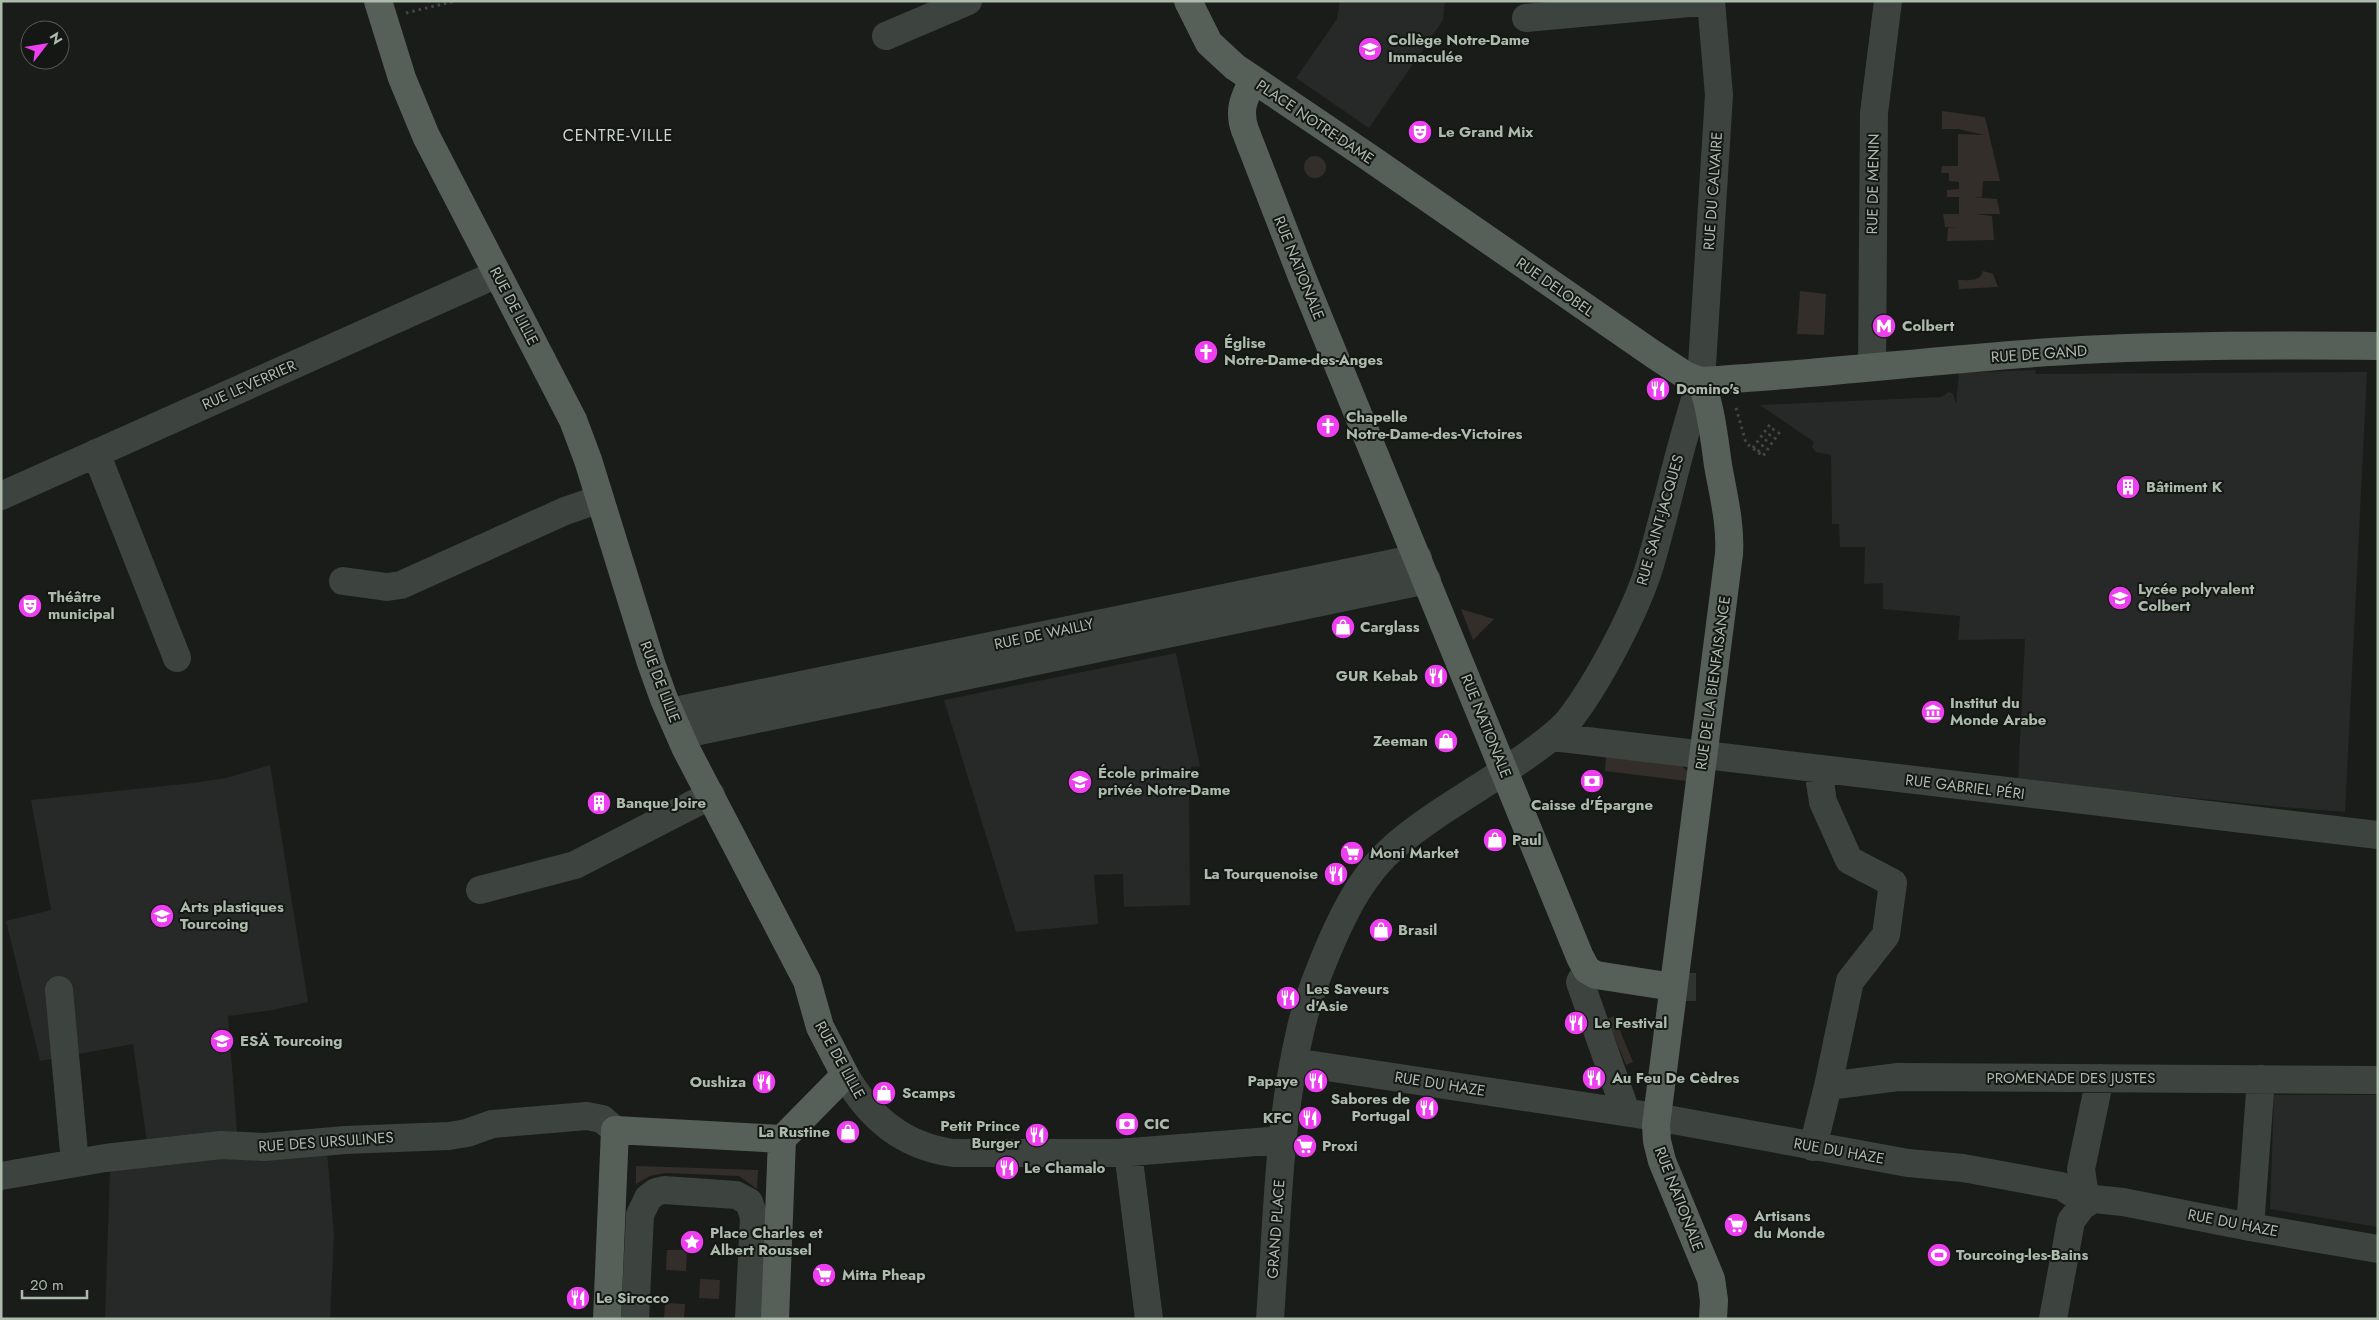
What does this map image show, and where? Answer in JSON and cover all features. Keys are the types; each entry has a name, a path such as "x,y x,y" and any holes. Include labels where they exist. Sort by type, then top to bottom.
{"main road":[{"name":"PLACE NOTRE-DAME","path":"1188,1 1206,38 1220,54 1253,80 1412,187"},
{"name":"RUE DE LILLE","path":"381,10 418,118 570,412 588,460 650,663 675,724 807,981 820,1027 846,1074"},
{"name":"RUE NATIONALE","path":"1253,80 1242,106 1243,123 1302,277 1423,569 1576,948 1587,970"},
{"name":"RUE DELOBEL","path":"1412,187 1652,354 1684,375 1701,381"},
{"name":"RUE DE GAND","path":"1701,381 1821,374 1872,367 2107,349 2378,346"},
{"name":"RUE DE LA BIENFAISANCE","path":"1679,987 1730,541 1711,419 1701,381"},
{"path":"1587,970 1602,977 1679,987"},
{"name":"RUE NATIONALE","path":"1679,987 1656,1116 1657,1141 1662,1161 1711,1279 1714,1300 1713,1319"},
{"path":"775,1319 782,1139 846,1074"},
{"path":"607,1319 615,1130 782,1139"}],"street":[{"path":"886,36 968,1"},
{"path":"1526,18 1711,1"},
{"name":"RUE DU CALVAIRE","path":"1701,381 1719,95 1711,1"},
{"name":"RUE DE MENIN","path":"1872,367 1874,113 1888,1"},
{"name":"RUE LEVERRIER","path":"1,496 497,274"},
{"name":"RUE SAINT-JACQUES","path":"1283,1133 1300,1031 1320,969 1341,919 1364,880 1392,848 1410,833 1504,772 1553,737 1579,706 1604,664 1636,602 1649,567 1688,420 1701,381"},
{"path":"96,453 177,658"},
{"path":"344,580 387,587 401,585 565,511 600,499"},
{"name":"RUE DE WAILLY","path":"675,724 1423,569"},
{"name":"RUE GABRIEL PÉRI","path":"1553,737 2378,835"},
{"path":"1813,1147 1850,981 1886,934 1893,883 1848,860 1823,802 1818,769"},
{"path":"480,890 575,864 711,795"},
{"path":"1587,970 1580,982 1626,1112"},
{"path":"59,990 74,1163"},
{"name":"RUE DU HAZE","path":"1294,1062 1656,1116 1813,1147 1916,1164 1963,1168 2061,1186 2086,1202 2099,1198 2378,1249"},
{"name":"RUE DE LILLE","path":"846,1074 860,1100 875,1116 894,1131 931,1150 953,1153 1123,1152"},
{"name":"PROMENADE DES JUSTES","path":"1828,1086 1898,1077 2378,1080"},
{"path":"2053,1319 2069,1229 2074,1216 2086,1202 2081,1169 2100,1078"},
{"path":"2250,1227 2261,1080"},
{"name":"RUE DES URSULINES","path":"1,1176 74,1163 221,1145 264,1147 337,1141 449,1136 467,1133 492,1124 587,1116 602,1119 615,1130"},
{"path":"1149,1319 1123,1152 1283,1133"},
{"name":"GRAND PLACE","path":"1270,1319 1283,1133"},
{"path":"635,1319 640,1210 652,1195 664,1190 736,1195 749,1202 754,1217 749,1319"}],"path":[{"path":"381,10 454,1"},
{"path":"1738,414 1746,443 1763,456 1781,430"},
{"path":"1753,448 1771,423"},
{"path":"1758,452 1775,427"}],"shaded area":[{"name":"Collège Notre-Dame Immaculée","path":"1340,1 1445,1 1443,20 1369,128 1296,78 1337,19"},
{"path":"1942,111 1985,117 2000,181 1983,181 1982,197 1973,197 1997,199 2000,214 1976,214 1992,216 1994,240 1947,241 1948,228 1958,228 1945,227 1943,214 1959,214 1959,197 1947,197 1947,190 1959,189 1959,182 1949,181 1949,173 1941,173 1942,166 1958,166 1958,134 1985,135 1958,129 1942,129"},
{"path":"1315,156 1323,159 1326,167 1323,175 1315,178 1307,175 1304,167 1307,159"},
{"path":"1983,271 1993,274 1998,287 1959,289 1958,280 1977,279 1982,275"},
{"path":"1800,291 1826,294 1824,335 1797,334"},
{"name":"Lycée polyvalent Colbert","path":"2035,370 2036,374 2367,372 2345,812 2018,780 2025,639 1958,640 1960,616 1883,609 1883,583 1864,584 1865,547 1840,547 1839,524 1832,524 1831,455 1816,452 1812,447 1814,442 1760,405 1941,397 1949,392 1953,394 1956,404 1959,373"},
{"path":"1461,609 1494,619 1473,640"},
{"name":"École primaire privée Notre-Dame","path":"1176,653 1200,766 1191,767 1189,798 1190,905 1124,907 1123,874 1094,875 1098,924 1016,932 944,700"},
{"path":"1606,756 1680,764 1688,772 1686,781 1605,771"},
{"name":"Arts plastiques Tourcoing","path":"270,765 308,1002 273,1010 228,1016 237,1132 147,1142 133,1044 40,1061 6,921 51,910 31,800 193,783 226,778"},
{"path":"1614,1016 1633,1062 1626,1065 1607,1019"},
{"path":"2274,1095 2378,1095 2378,1227 2270,1209"},
{"path":"327,1152 334,1235 330,1319 105,1319 110,1169 193,1160"},
{"path":"636,1166 758,1170 757,1189 739,1176 665,1173 650,1176 636,1184"},
{"path":"667,1250 687,1250 686,1271 666,1270"},
{"path":"700,1279 720,1280 719,1299 699,1298"},
{"path":"665,1303 685,1304 684,1319 664,1319"}],"tunnel":[{"path":"1686,987 1696,987"}],"place":[{"name":"Collège Notre-Dame Immaculée","path":"1370,49"},
{"name":"Le Grand Mix","path":"1420,132"},
{"name":"Colbert","path":"1884,326"},
{"name":"Église Notre-Dame-des-Anges","path":"1206,352"},
{"name":"Domino's","path":"1658,389"},
{"name":"Chapelle Notre-Dame-des-Victoires","path":"1328,426"},
{"name":"Bâtiment K","path":"2128,487"},
{"name":"Lycée polyvalent Colbert","path":"2120,598"},
{"name":"Théâtre municipal","path":"30,606"},
{"name":"Carglass","path":"1343,627"},
{"name":"GUR Kebab","path":"1436,676"},
{"name":"Institut du Monde Arabe","path":"1933,712"},
{"name":"Zeeman","path":"1446,741"},
{"name":"Caisse d'Épargne","path":"1592,781"},
{"name":"École primaire privée Notre-Dame","path":"1080,782"},
{"name":"Banque Joire","path":"599,803"},
{"name":"Paul","path":"1495,840"},
{"name":"Moni Market","path":"1352,853"},
{"name":"La Tourquenoise","path":"1336,874"},
{"name":"Arts plastiques Tourcoing","path":"162,916"},
{"name":"Brasil","path":"1381,930"},
{"name":"Les Saveurs d'Asie","path":"1288,998"},
{"name":"Le Festival","path":"1576,1023"},
{"name":"ESÄ Tourcoing","path":"222,1041"},
{"name":"Au Feu De Cèdres","path":"1594,1078"},
{"name":"Papaye","path":"1316,1081"},
{"name":"Oushiza","path":"764,1082"},
{"name":"Scamps","path":"884,1093"},
{"name":"Sabores de Portugal","path":"1427,1108"},
{"name":"KFC","path":"1310,1118"},
{"name":"CIC","path":"1127,1124"},
{"name":"La Rustine","path":"848,1132"},
{"name":"Petit Prince Burger","path":"1037,1135"},
{"name":"Proxi","path":"1305,1146"},
{"name":"Le Chamalo","path":"1007,1168"},
{"name":"Artisans du Monde","path":"1736,1225"},
{"name":"Place Charles et Albert Roussel","path":"692,1242"},
{"name":"Tourcoing-les-Bains","path":"1939,1255"},
{"name":"Mitta Pheap","path":"824,1275"},
{"name":"Le Sirocco","path":"578,1298"}],"district":[{"name":"CENTRE-VILLE","path":"618,135"}]}
